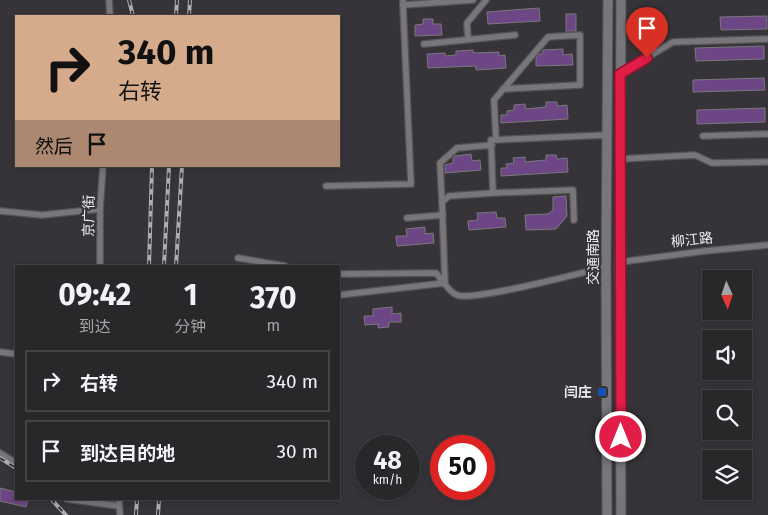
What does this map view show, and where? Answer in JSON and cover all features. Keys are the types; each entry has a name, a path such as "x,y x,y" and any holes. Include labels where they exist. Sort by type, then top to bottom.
{"main road":[{"name":"交通南路","path":"607,515 608,0"},
{"name":"交通南路","path":"621,0 621,515"},
{"path":"606,267 620,262"}],"street":[{"path":"109,0 110,15"},
{"path":"326,186 411,184 403,2 473,0"},
{"path":"468,38 467,24 486,0"},
{"path":"424,44 468,38 515,35"},
{"path":"493,193 494,100 548,37 580,35 580,85 504,89"},
{"path":"620,74 673,42 768,39"},
{"path":"703,136 768,134"},
{"path":"445,283 440,163 457,148 494,142 607,135"},
{"path":"620,159 695,155 712,163 768,162"},
{"name":"京广街","path":"100,265 100,209 103,167"},
{"path":"442,202 449,196 573,190 574,220"},
{"path":"0,210 42,215 100,209"},
{"path":"407,218 443,216"},
{"name":"柳江路","path":"620,262 705,250 768,245"},
{"path":"238,258 279,265"},
{"path":"340,274 436,273 455,295 464,297 491,293 606,267"},
{"path":"340,295 445,283"},
{"path":"0,352 15,354"},
{"path":"0,453 15,462"},
{"path":"75,500 120,506"},
{"path":"119,500 120,515"}],"building":[{"path":"539,8 540,21 488,24 487,12"},
{"path":"566,14 576,14 576,31 566,31"},
{"path":"767,16 767,29 721,30 720,17"},
{"path":"423,19 433,19 433,24 441,24 442,35 415,36 415,25 423,24"},
{"path":"764,46 764,59 696,61 695,48"},
{"path":"563,49 563,55 572,54 573,65 536,66 536,58 539,54 542,54 543,50"},
{"path":"473,50 473,53 499,52 499,56 505,55 506,68 476,70 476,66 428,68 427,54 445,53 445,56 456,55 456,51"},
{"path":"764,78 765,90 693,92 693,80"},
{"path":"546,102 557,102 557,106 567,105 568,119 501,123 501,115 507,115 507,111 514,110 514,105 525,104 526,109 546,107"},
{"path":"765,108 765,122 697,124 697,110"},
{"path":"471,154 472,161 480,160 481,170 445,173 445,165 453,163 455,156"},
{"path":"546,155 556,155 557,159 567,158 568,172 501,176 501,168 507,168 506,164 514,163 513,158 525,157 525,162 546,160"},
{"path":"566,196 567,216 556,229 526,230 525,215 548,214 553,210 553,197"},
{"path":"496,212 497,218 505,218 506,227 469,230 468,221 478,220 477,213"},
{"path":"425,227 425,234 433,233 434,243 397,246 396,236 407,236 406,229"},
{"path":"392,307 392,314 401,313 401,322 389,322 389,327 378,328 378,324 365,325 364,316 373,316 373,309"},
{"path":"0,488 15,492 15,500 28,500 26,507 0,501"}],"railway":[{"path":"129,0 133,15"},
{"path":"176,15 177,0"},
{"path":"189,15 190,0"},
{"path":"149,265 152,167"},
{"path":"164,265 169,167"},
{"path":"176,265 182,167"},
{"path":"0,458 15,467"},
{"path":"52,500 66,515"},
{"path":"136,515 137,500"},
{"path":"158,515 159,500"}],"place":[{"name":"闫庄","path":"602,392"}],"route":[{"path":"621,437 620,74 647,58"}]}
